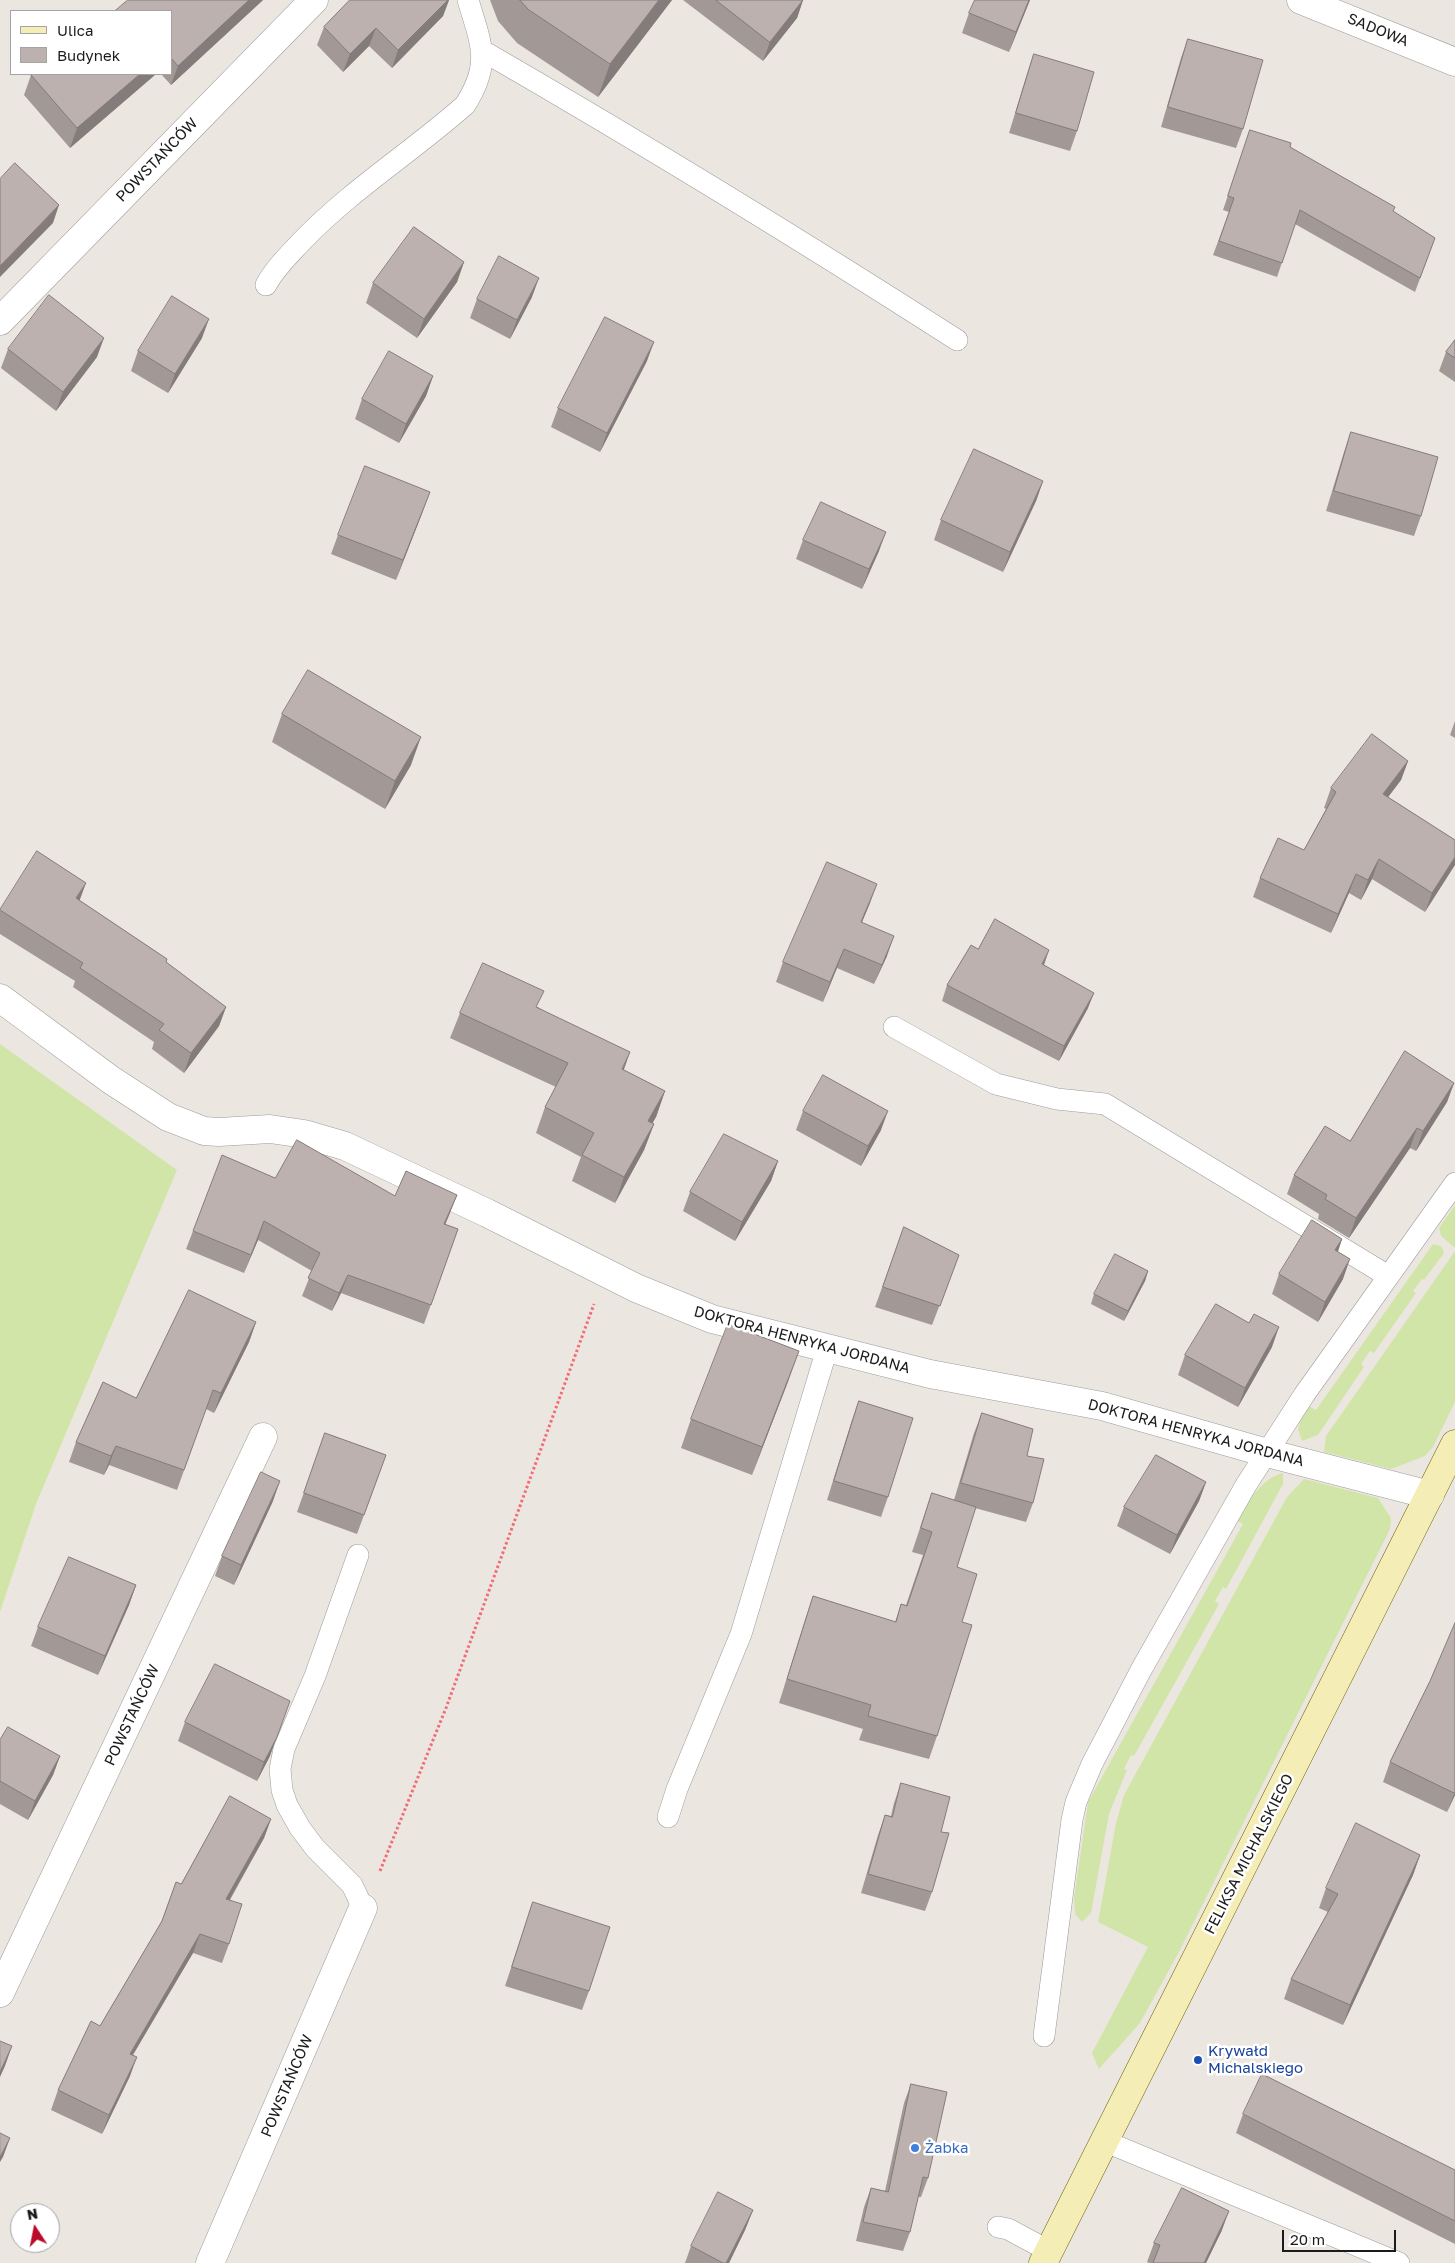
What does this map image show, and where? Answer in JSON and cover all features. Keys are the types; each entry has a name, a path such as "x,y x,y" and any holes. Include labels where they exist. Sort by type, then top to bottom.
{"street":[{"name":"POWSTAŃCÓW","path":"0,321 314,0"},
{"name":"SADOWA","path":"1301,0 1455,62"},
{"name":"DOKTORA HENRYKA JORDANA","path":"0,998 111,1080 168,1117 204,1131 270,1129 324,1138 368,1156 479,1208 605,1273 712,1319 827,1349 966,1381 1102,1406 1267,1453 1430,1495"},
{"name":"POWSTAŃCÓW","path":"0,1993 264,1437"},
{"name":"FELIKSA MICHALSKIEGO","path":"1046,2257 1455,1444"},
{"name":"POWSTAŃCÓW","path":"210,2263 363,1908"}],"lane":[{"path":"266,285 282,263 330,213 366,182 465,105 476,88 484,51 468,0"},
{"path":"484,51 608,123 810,246 957,340"},
{"path":"894,1027 996,1084 1057,1099 1105,1104 1388,1276"},
{"path":"1044,2036 1072,1820 1081,1790 1141,1670 1238,1498 1304,1395 1455,1183"},
{"path":"668,1817 677,1789 741,1634 827,1349"},
{"path":"358,1555 315,1676 284,1749 280,1769 286,1805 315,1848 352,1885 363,1908"},
{"path":"1104,2141 1399,2263"},
{"path":"998,2227 1008,2229 1046,2257"}],"path":[{"path":"363,1908 400,1824 446,1708 605,1273"}],"green space":[{"path":"0,1044 177,1170 36,1504 0,1612"},
{"path":"1455,1205 1455,1248 1441,1236 1439,1228"},
{"path":"1433,1244 1441,1246 1444,1253 1424,1280 1422,1279 1413,1291 1416,1293 1374,1353 1370,1351 1361,1364 1364,1367 1318,1435 1302,1441 1298,1429 1301,1418 1309,1406 1316,1410"},
{"path":"1455,1251 1455,1402 1433,1447 1425,1456 1391,1469 1324,1452 1326,1436"},
{"path":"1283,1473 1283,1484 1226,1589 1223,1587 1215,1601 1219,1604 1134,1756 1131,1755 1124,1769 1127,1770 1109,1814 1091,1913 1082,1922 1075,1914 1074,1899 1088,1802 1243,1524 1236,1520 1262,1485 1276,1475"},
{"path":"1304,1479 1378,1498 1391,1518 1390,1529 1180,1950 1140,2023 1099,2069 1092,2053 1148,1947 1098,1922 1116,1823 1124,1795 1287,1497"}],"building":[{"path":"128,0 249,0 178,66 172,59 172,10 116,10"},
{"path":"350,0 448,0 398,50 376,28 350,54 324,27"},
{"path":"520,0 659,0 610,64 529,10"},
{"path":"716,0 803,0 770,42"},
{"path":"975,0 1029,0 1016,32 969,13"},
{"path":"1188,39 1263,60 1243,129 1168,107"},
{"path":"1034,54 1094,72 1077,131 1016,113"},
{"path":"31,75 139,75 77,128"},
{"path":"1250,130 1291,143 1290,147 1395,207 1393,211 1435,238 1420,278 1300,210 1282,263 1219,241 1234,198 1228,196"},
{"path":"15,163 59,205 0,266 0,179"},
{"path":"414,227 464,262 424,319 373,283"},
{"path":"499,256 539,278 517,320 477,299"},
{"path":"49,295 104,338 63,392 8,349"},
{"path":"172,296 209,319 175,374 138,351"},
{"path":"605,317 654,342 607,433 558,408"},
{"path":"1455,340 1455,358 1446,352"},
{"path":"389,351 433,376 406,424 362,399"},
{"path":"1351,432 1438,457 1421,516 1334,491"},
{"path":"974,449 1043,481 1010,552 941,520"},
{"path":"365,466 430,492 403,560 338,535"},
{"path":"821,502 886,532 869,569 803,540"},
{"path":"308,670 421,737 395,781 282,714"},
{"path":"1372,734 1408,761 1383,794 1455,840 1455,857 1432,893 1379,859 1368,880 1356,874 1338,914 1260,878 1278,838 1304,850 1336,792 1331,788"},
{"path":"37,851 86,883 76,898 167,959 166,962 226,1007 191,1053 159,1030 164,1024 80,968 83,963 0,910"},
{"path":"827,862 877,884 861,922 894,936 882,965 844,949 830,982 783,962"},
{"path":"995,919 1049,950 1042,964 1094,993 1064,1046 947,985 971,945 978,949"},
{"path":"483,963 544,991 536,1007 630,1052 622,1069 665,1091 648,1121 654,1124 624,1177 582,1155 594,1133 545,1107 568,1063 460,1013"},
{"path":"1405,1051 1454,1083 1423,1131 1417,1128 1356,1218 1325,1199 1327,1195 1294,1175 1325,1126 1350,1141"},
{"path":"823,1075 888,1111 868,1146 803,1111"},
{"path":"724,1134 778,1161 742,1222 690,1192"},
{"path":"297,1140 395,1196 406,1171 457,1195 444,1224 458,1229 431,1305 348,1275 339,1293 308,1278 320,1253 264,1221 251,1255 193,1231 222,1155 275,1178"},
{"path":"1312,1220 1342,1239 1335,1250 1350,1259 1325,1302 1279,1274"},
{"path":"904,1227 959,1255 940,1306 883,1287"},
{"path":"1115,1254 1148,1271 1128,1311 1094,1294"},
{"path":"189,1290 256,1322 221,1393 213,1390 184,1470 116,1446 111,1456 76,1442 103,1382 136,1398"},
{"path":"1216,1304 1249,1323 1254,1314 1279,1327 1245,1388 1185,1355"},
{"path":"728,1324 799,1351 762,1447 691,1419"},
{"path":"859,1401 913,1418 888,1497 834,1481"},
{"path":"982,1413 1033,1429 1027,1456 1044,1459 1033,1503 961,1483"},
{"path":"325,1433 386,1455 364,1515 304,1493"},
{"path":"1156,1455 1206,1482 1177,1535 1124,1507"},
{"path":"261,1472 280,1481 241,1565 222,1556"},
{"path":"932,1493 976,1507 957,1567 977,1574 962,1622 972,1625 937,1736 868,1716 871,1705 787,1679 813,1596 896,1622 901,1604 907,1606 932,1532 921,1528"},
{"path":"69,1557 136,1585 105,1656 38,1627"},
{"path":"1455,1623 1454,1793 1390,1762 1430,1681"},
{"path":"215,1664 290,1701 277,1737 264,1762 185,1722"},
{"path":"8,1727 60,1756 35,1801 0,1781 0,1740"},
{"path":"901,1783 950,1797 941,1832 949,1833 932,1892 868,1874 885,1815 892,1817"},
{"path":"230,1796 271,1819 226,1899 242,1904 229,1944 200,1934 130,2054 137,2057 109,2115 58,2090 91,2021 100,2026 162,1921 176,1882 181,1884"},
{"path":"1356,1823 1420,1855 1350,2005 1291,1979 1338,1894 1326,1888"},
{"path":"533,1902 610,1927 589,1991 512,1967"},
{"path":"0,2041 12,2046 0,2072"},
{"path":"1262,2074 1455,2170 1455,2221 1243,2114"},
{"path":"911,2084 947,2092 928,2178 923,2177 910,2232 863,2222 871,2188 888,2192"},
{"path":"0,2133 10,2138 0,2157"},
{"path":"1182,2188 1229,2211 1204,2263 1153,2263 1160,2245 1154,2243"},
{"path":"718,2192 753,2210 726,2263 691,2246"}],"place":[{"name":"Krywałd Michalskiego","path":"1198,2060"},
{"name":"Żabka","path":"915,2148"}]}
